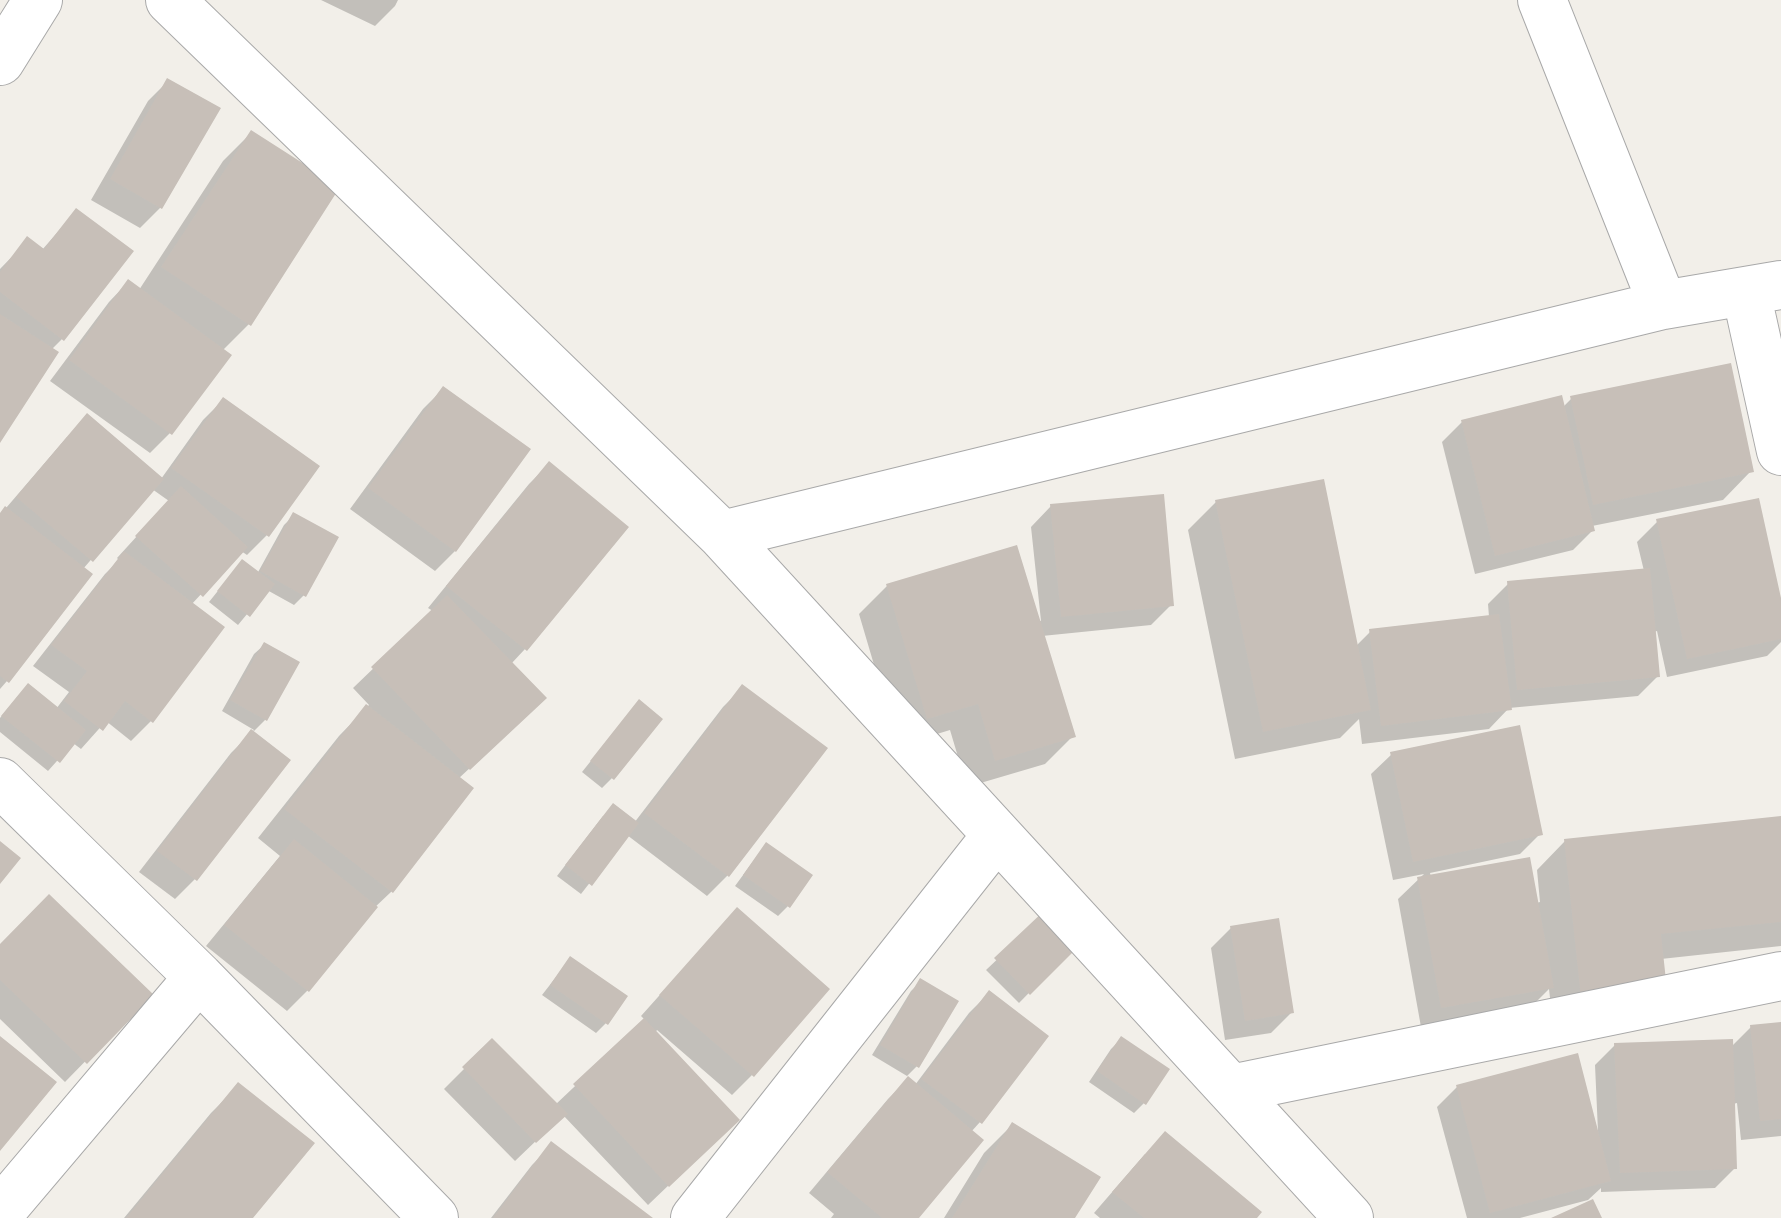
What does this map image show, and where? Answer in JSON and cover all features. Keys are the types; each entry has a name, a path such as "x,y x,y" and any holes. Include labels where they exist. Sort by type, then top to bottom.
{"street":[{"path":"0,61 38,0"},
{"path":"170,0 722,535 1349,1218"},
{"path":"1542,0 1663,306"},
{"path":"722,535 1663,306 1763,289 1781,450"},
{"path":"0,782 199,977 434,1218"},
{"path":"695,1218 997,834"},
{"path":"1232,1090 1781,976"},
{"path":"0,1212 199,977"}],"building":[{"path":"167,78 221,108 162,209 110,179"},
{"path":"251,130 340,187 251,326 161,267"},
{"path":"76,208 134,251 64,341 0,292 0,272 27,236 44,249"},
{"path":"128,279 232,355 172,435 69,360"},
{"path":"0,314 59,352 0,443"},
{"path":"1731,363 1754,472 1593,505 1570,396"},
{"path":"443,386 531,449 456,552 368,488"},
{"path":"1562,395 1595,531 1495,556 1461,420"},
{"path":"223,397 320,466 269,537 171,468"},
{"path":"87,413 164,479 93,562 16,497"},
{"path":"549,461 629,527 527,651 446,586"},
{"path":"1324,479 1371,710 1263,732 1215,500"},
{"path":"181,486 248,547 203,597 135,536"},
{"path":"1164,494 1174,606 1061,617 1050,504"},
{"path":"1759,498 1781,598 1781,639 1687,659 1656,519"},
{"path":"5,506 93,574 9,683 0,676 0,513"},
{"path":"293,512 339,537 306,597 260,571"},
{"path":"1017,545 1076,737 995,761 978,704 927,719 886,584"},
{"path":"124,551 225,627 153,723 125,701 103,731 64,701 87,671 51,645"},
{"path":"242,559 275,584 250,617 217,591"},
{"path":"1650,568 1660,677 1517,690 1507,581"},
{"path":"447,595 547,698 470,770 371,667"},
{"path":"1499,614 1512,710 1381,726 1369,629"},
{"path":"264,642 300,662 267,721 230,700"},
{"path":"28,683 86,730 60,763 1,716"},
{"path":"742,684 828,748 729,877 644,813"},
{"path":"639,699 663,719 614,780 590,761"},
{"path":"366,704 474,788 393,893 284,809"},
{"path":"1520,725 1543,835 1413,862 1390,752"},
{"path":"251,729 291,760 197,881 157,851"},
{"path":"613,803 639,823 592,886 565,865"},
{"path":"1781,816 1781,922 1661,934 1667,990 1581,998 1564,839"},
{"path":"294,839 378,907 309,992 224,925"},
{"path":"0,841 21,858 0,884"},
{"path":"766,842 813,875 790,908 743,875"},
{"path":"1530,857 1554,988 1441,1008 1417,877"},
{"path":"49,894 154,995 87,1064 0,980 0,944"},
{"path":"737,907 830,989 754,1077 659,995"},
{"path":"1045,910 1080,945 1030,995 994,958"},
{"path":"1279,918 1294,1013 1245,1021 1230,926"},
{"path":"570,956 628,996 608,1025 550,985"},
{"path":"920,978 959,1001 919,1068 880,1045"},
{"path":"989,990 1049,1036 982,1124 921,1079"},
{"path":"644,1018 740,1120 669,1187 573,1084"},
{"path":"1781,1022 1781,1119 1760,1121 1750,1025"},
{"path":"0,1036 57,1082 0,1151"},
{"path":"1121,1036 1170,1069 1146,1105 1097,1071"},
{"path":"492,1038 568,1114 536,1143 462,1067"},
{"path":"1733,1039 1737,1169 1620,1173 1614,1043"},
{"path":"1578,1053 1611,1181 1490,1213 1456,1085"},
{"path":"908,1076 984,1140 919,1218 882,1218 827,1172"},
{"path":"238,1082 315,1143 253,1218 126,1218"},
{"path":"1012,1122 1101,1177 1075,1218 952,1218"},
{"path":"1165,1131 1262,1212 1257,1218 1144,1218 1112,1192"},
{"path":"551,1141 653,1218 493,1218"},
{"path":"1593,1199 1602,1218 1551,1218"}]}
